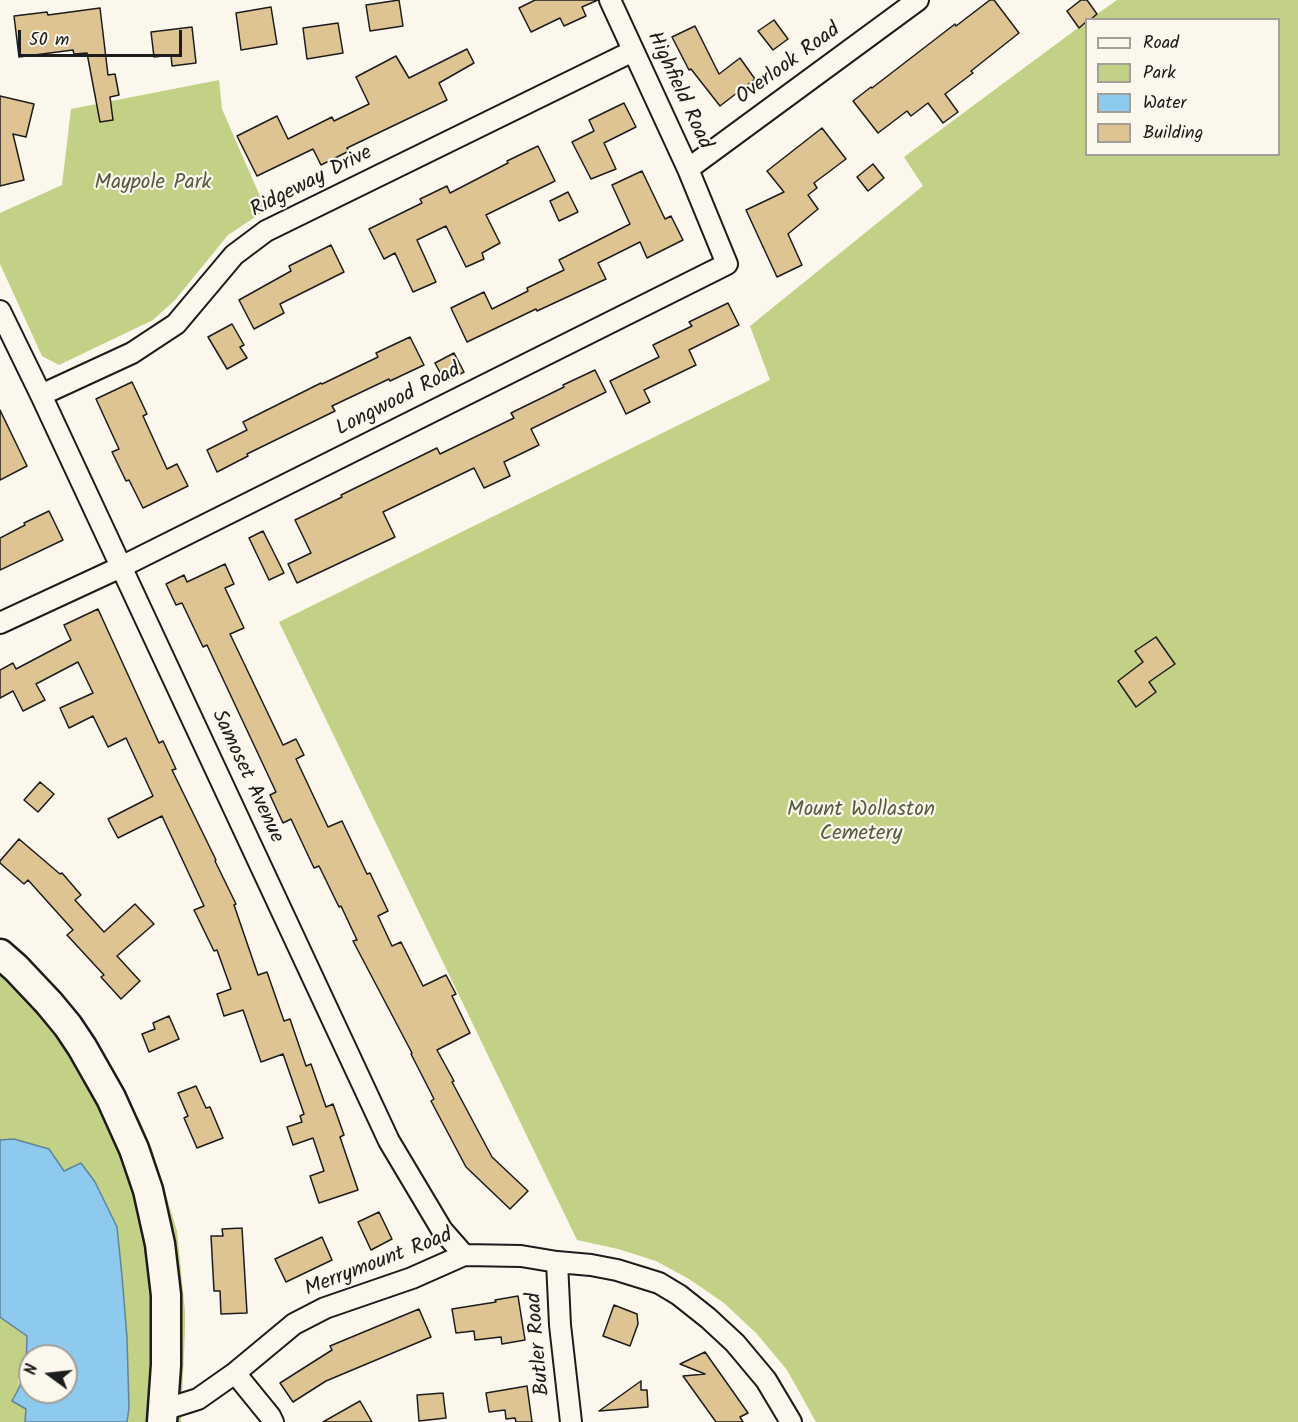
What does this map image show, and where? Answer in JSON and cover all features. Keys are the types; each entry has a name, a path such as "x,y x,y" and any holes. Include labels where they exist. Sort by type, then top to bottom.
{"main road":[{"path":"0,954 50,1003 73,1033 111,1098 134,1149 151,1201 160,1244 166,1295 163,1416"}],"street":[{"name":"Highfield Road","path":"610,0 688,170"},
{"name":"Overlook Road","path":"688,170 918,0"},
{"name":"Ridgeway Drive","path":"41,395 132,353 176,324 234,255 266,231 633,51"},
{"name":"Longwood Road","path":"0,623 121,567 727,264 688,170"},
{"name":"Samoset Avenue","path":"0,311 389,1142 442,1230 464,1255"},
{"name":"Merrymount Road","path":"163,1416 198,1399 236,1373 294,1324 325,1308 412,1278 464,1255 521,1256 591,1265 636,1275 659,1283 679,1295 735,1343 766,1380 790,1422"},
{"name":"Butler Road","path":"557,1262 560,1325 571,1422"},
{"path":"236,1373 273,1422"}],"green space":[{"name":"Mount Wollaston Cemetery","path":"1117,0 1298,0 1298,1422 816,1422 787,1370 757,1334 724,1303 689,1279 656,1261 618,1249 577,1240 279,622 770,380 750,326 923,186 904,157 1085,23 1085,156 1280,156 1280,18 1091,18"},
{"name":"Maypole Park","path":"219,80 222,109 266,210 228,235 175,300 153,320 59,365 42,356 0,264 0,213 62,185 71,109"},
{"path":"0,938 98,1046 118,1078 152,1149 177,1231 185,1311 181,1422 127,1422 129,1408 127,1338 117,1227 64,1171 14,1139 0,1140"},
{"path":"0,1317 27,1336 27,1344 18,1344 18,1390 12,1400 27,1409 25,1422 0,1422"}],"water":[{"path":"14,1139 49,1149 64,1171 81,1163 95,1182 117,1227 127,1338 129,1408 127,1422 25,1422 26,1409 12,1401 18,1390 18,1404 78,1404 78,1344 27,1344 27,1336 0,1317 0,1140"}],"building":[{"path":"399,0 403,26 370,31 366,5"},
{"path":"535,0 598,0 582,7 586,16 564,26 560,18 531,32 519,8"},
{"path":"990,0 994,0 1019,33 945,94 958,112 943,123 928,103 911,116 907,111 878,133 853,101"},
{"path":"1081,0 1087,0 1097,14 1092,18 1085,18 1085,23 1079,28 1067,11"},
{"path":"271,7 277,44 241,50 236,13"},
{"path":"100,8 108,75 115,74 119,95 110,97 113,120 100,122 87,53 74,54 73,50 19,57 14,16 47,12 48,15"},
{"path":"774,20 788,39 773,50 758,31"},
{"path":"338,23 343,53 307,59 303,28"},
{"path":"695,26 719,74 740,58 755,79 720,106 691,69 689,70 672,37"},
{"path":"192,27 196,63 172,66 171,55 154,57 151,32"},
{"path":"467,49 474,63 439,83 447,100 347,148 349,151 321,165 313,149 257,176 237,136 277,116 288,139 332,117 334,121 369,104 356,77 396,56 409,78"},
{"path":"0,96 34,104 26,137 13,134 24,180 0,186"},
{"path":"624,103 636,127 604,143 616,169 591,179 572,142 594,131 589,120"},
{"path":"822,128 846,159 814,183 817,188 808,195 818,209 788,234 802,265 777,277 746,210 784,192 767,171"},
{"path":"538,146 555,181 486,215 500,243 482,253 484,259 466,267 446,226 417,240 436,282 413,292 395,253 384,259 369,229 422,203 420,199 447,186 450,193"},
{"path":"873,164 884,178 868,191 857,177"},
{"path":"642,171 665,219 671,216 683,240 647,258 640,242 598,263 606,279 467,342 451,308 484,292 492,309 564,270 559,260 630,224 612,185"},
{"path":"568,192 578,212 559,221 550,201"},
{"path":"331,245 344,272 280,304 284,313 254,329 239,300 291,271 289,266"},
{"path":"728,303 739,325 689,350 696,365 644,390 650,402 626,414 610,381 659,357 653,345 692,326 689,322"},
{"path":"232,324 244,345 240,347 247,358 227,369 208,337"},
{"path":"410,337 424,365 332,406 335,411 247,454 248,456 217,472 207,450 247,430 243,422 378,357 376,353"},
{"path":"454,353 464,372 445,382 435,363"},
{"path":"595,370 606,392 531,429 539,445 504,462 510,476 484,488 474,468 383,512 395,537 297,583 288,564 311,553 295,520 437,448 440,454 514,418 511,413"},
{"path":"132,382 147,414 143,416 167,469 177,464 188,486 143,508 112,452 119,449 96,399"},
{"path":"0,410 27,466 0,480"},
{"path":"49,511 63,540 0,570 0,538"},
{"path":"263,531 284,573 269,580 249,538"},
{"path":"225,564 234,584 225,588 244,628 230,634 283,745 296,739 304,755 296,759 328,827 342,821 367,874 370,873 388,911 378,916 392,946 401,942 423,986 446,975 456,994 452,996 470,1033 437,1050 492,1157 528,1191 510,1209 466,1167 431,1101 434,1099 412,1053 353,941 357,940 341,906 339,907 319,866 314,868 291,819 283,823 270,795 276,792 207,645 203,647 182,603 176,605 166,584 184,575 187,582"},
{"path":"98,609 159,743 163,741 176,769 172,770 236,904 234,905 258,975 267,972 284,1021 290,1019 306,1066 311,1064 326,1107 333,1104 344,1135 340,1137 358,1190 319,1203 310,1176 324,1171 313,1138 293,1145 287,1127 302,1122 300,1116 304,1114 283,1054 261,1062 243,1010 224,1016 217,994 231,989 217,950 214,951 194,910 204,906 162,816 118,838 108,819 153,796 126,738 108,747 93,716 69,728 60,708 93,693 78,662 36,684 45,700 23,711 13,691 0,698 0,670 13,663 16,669 71,640 64,625"},
{"path":"1156,637 1175,664 1149,682 1156,692 1136,707 1118,681 1143,662 1135,651"},
{"path":"40,782 54,794 38,812 24,800"},
{"path":"19,839 60,874 62,873 81,895 75,900 104,932 135,904 154,924 117,956 140,981 121,999 101,977 104,975 67,935 73,930 28,880 24,884 0,863"},
{"path":"169,1016 179,1039 149,1052 142,1034 155,1029 153,1023"},
{"path":"196,1086 206,1108 210,1107 223,1138 197,1148 184,1118 188,1116 178,1093"},
{"path":"379,1212 392,1239 371,1250 358,1222"},
{"path":"242,1228 247,1313 221,1314 220,1291 214,1291 211,1236 223,1236 222,1229"},
{"path":"322,1237 332,1260 286,1282 275,1259"},
{"path":"518,1296 525,1340 502,1344 501,1337 475,1340 474,1331 456,1333 452,1309"},
{"path":"614,1305 637,1314 638,1324 630,1346 603,1336"},
{"path":"419,1309 431,1337 326,1381 293,1402 280,1383 332,1350 330,1346"},
{"path":"705,1352 748,1413 740,1417 743,1422 716,1422 683,1376 705,1374 680,1364"},
{"path":"641,1381 641,1390 647,1390 648,1407 599,1411"},
{"path":"527,1386 532,1422 516,1422 515,1418 506,1419 505,1410 489,1412 486,1393"},
{"path":"443,1393 446,1418 419,1421 417,1395"},
{"path":"360,1401 372,1422 323,1422"}]}
